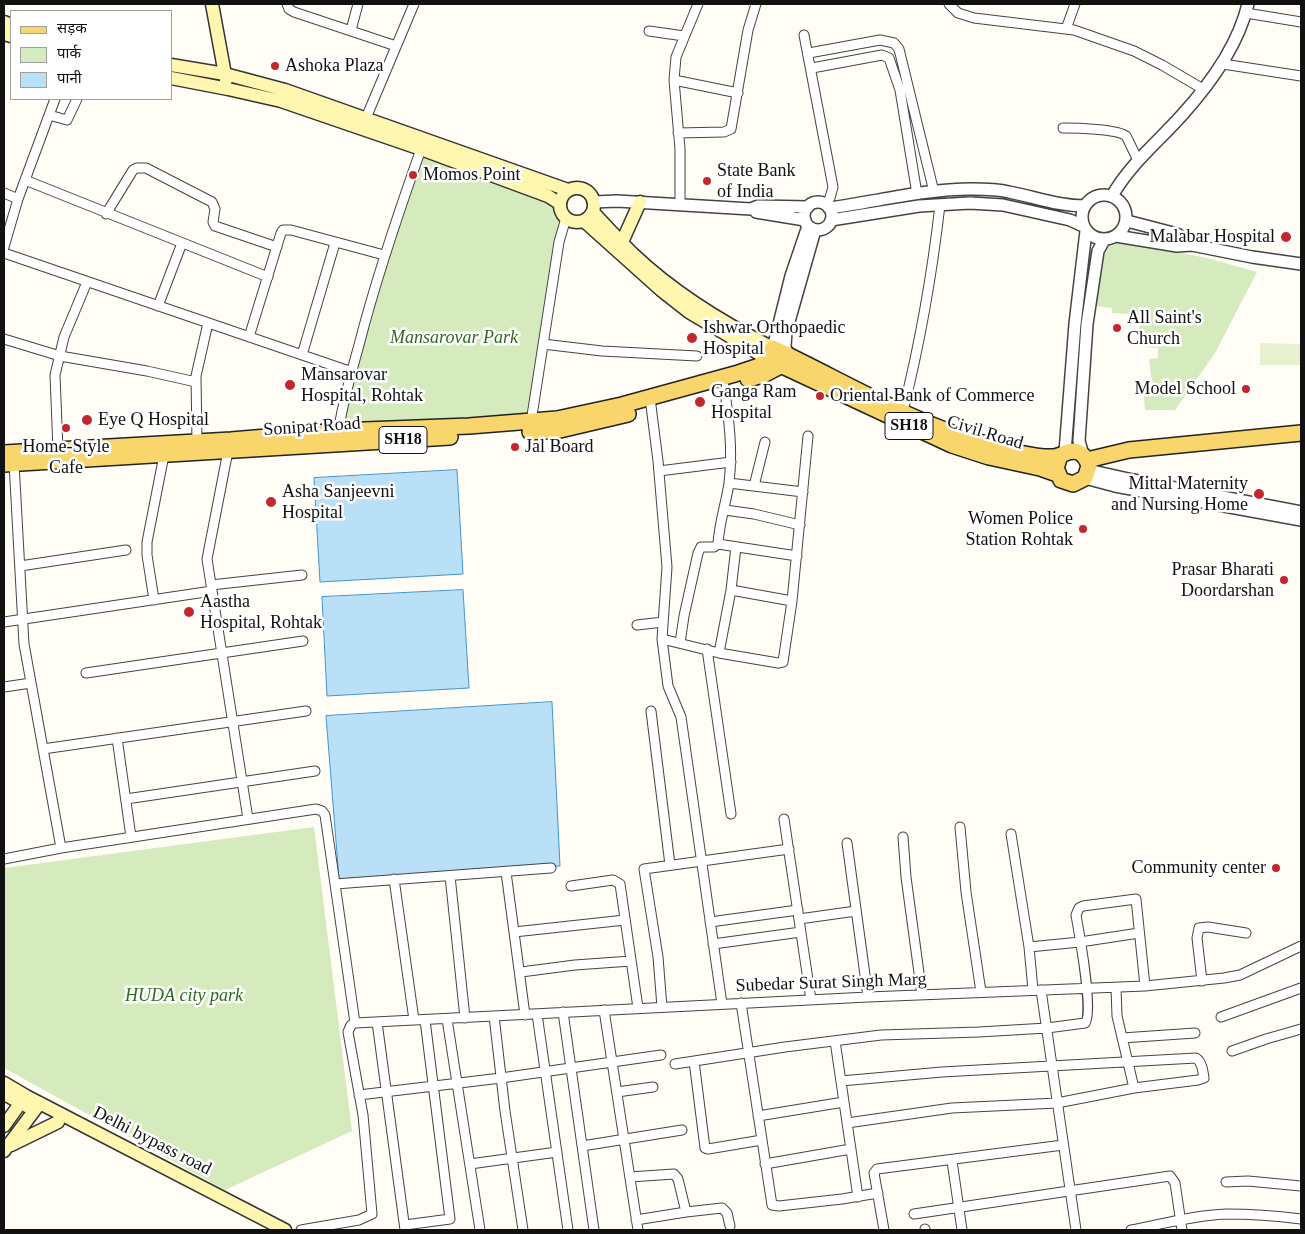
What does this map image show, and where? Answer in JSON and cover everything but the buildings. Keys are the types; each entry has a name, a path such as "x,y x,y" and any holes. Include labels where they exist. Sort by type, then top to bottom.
{"main road":[{"path":"206,4 214,52 220,73"},
{"path":"212,4 222,87"},
{"path":"172,65 220,73 285,90 568,190"},
{"path":"172,78 222,87 281,101 421,149 548,196 559,203"},
{"path":"594,207 584,221 576,222 566,218 561,212 559,203 562,196 568,190 580,187 586,189 593,197 594,207 622,242 668,283 777,357"},
{"path":"622,242 640,202"},
{"path":"584,221 654,284 689,312 777,357"},
{"name":"Civil Road","path":"777,357 956,435 991,446 1042,457 1062,454"},
{"name":"Civil Road","path":"777,357 952,445 988,457 1040,468 1057,474"},
{"name":"Sonipat Road","path":"470,431 557,419 650,403 724,386 763,375 777,357"},
{"name":"Sonipat Road","path":"7,460 58,450 197,442 470,431 560,430 587,425 759,366 777,357"},
{"name":"SH18","path":"1057,474 1061,480 1073,484 1086,466 1152,441 1301,426"},
{"path":"1129,450 1301,433"},
{"name":"Sonipat Road","path":"7,460 228,451 338,437"},
{"name":"SH18","path":"1129,450 1156,456 1301,439"},
{"name":"SH18","path":"1062,454 1071,451 1078,452 1086,466"},
{"path":"1057,474 1056,468 1062,454"},
{"name":"Delhi bypass road","path":"4,1083 23,1099 37,1107 285,1230"},
{"name":"Delhi bypass road","path":"4,1094 23,1099"},
{"path":"4,1126 23,1099"},
{"path":"5,1149 37,1107"},
{"name":"Delhi bypass road","path":"37,1107 58,1122 268,1230"},
{"path":"5,1149 58,1122"}],"street":[{"path":"287,4 289,9 294,12 396,46"},
{"path":"350,30 358,4"},
{"path":"366,118 414,4"},
{"path":"680,205 674,80 676,57 698,4"},
{"path":"678,133 724,132 731,129 748,30 756,4"},
{"path":"949,4 958,13 974,18 1066,29 1134,51 1162,64 1203,89"},
{"path":"1066,29 1075,4"},
{"path":"1112,196 1121,180 1183,114 1223,64 1242,25 1247,8 1301,22"},
{"path":"649,30 684,36"},
{"path":"750,209 757,213 809,225 820,230 827,227 833,187 812,68 804,35"},
{"path":"809,53 880,40 894,43 899,49 934,192"},
{"path":"812,68 882,54 889,58 900,90 917,194"},
{"path":"1223,64 1301,76"},
{"path":"674,80 738,93"},
{"path":"4,247 18,198 55,100"},
{"path":"49,115 67,120 77,100"},
{"path":"1063,128 1114,131 1123,134 1127,137 1138,160"},
{"path":"338,437 352,372 384,255 421,149"},
{"path":"106,214 133,170 142,168 161,175 212,202 215,206 213,222 215,226 277,246"},
{"path":"25,180 106,214 268,277"},
{"path":"829,211 917,194 969,189 1008,192 1052,203 1085,206"},
{"path":"4,193 18,198"},
{"path":"594,207 640,202 750,209 758,206 808,207 818,203 829,211 970,203 1003,205 1070,220 1085,229 1097,239 1104,240 1116,236 1123,230 1127,221 1126,211 1121,202 1112,196 1102,195 1092,198 1082,213 1085,229 1062,454"},
{"path":"903,411 915,362 932,272 940,205"},
{"path":"777,357 785,346 786,332 809,225 805,213 808,207"},
{"path":"531,422 559,242 566,218"},
{"path":"1127,221 1177,234 1192,245"},
{"path":"249,337 281,233 287,230 384,255"},
{"path":"1116,236 1177,246 1192,245 1252,258 1301,264"},
{"path":"1104,240 1098,251 1087,324 1079,441 1086,466 1136,485 1236,504 1301,520"},
{"path":"158,306 182,243"},
{"path":"302,355 335,243"},
{"path":"4,253 352,372"},
{"path":"58,450 55,375 64,337 87,282"},
{"path":"197,442 196,382 208,323"},
{"path":"4,339 60,356 196,382"},
{"path":"542,344 602,351 697,356"},
{"path":"718,544 718,532 725,510 729,483 731,438 724,386"},
{"path":"650,403 659,471 667,567 662,639 668,686 681,717 722,1004"},
{"path":"662,639 719,653 778,663 783,662 797,556 808,436"},
{"path":"754,486 765,442"},
{"path":"228,451 207,559 248,819"},
{"path":"154,600 147,555 147,542 164,455"},
{"path":"7,460 20,566 24,644 61,848"},
{"path":"659,471 730,462"},
{"path":"729,483 803,492"},
{"path":"1236,504 1301,512"},
{"path":"725,510 754,514 800,525"},
{"path":"680,643 684,616 701,547 714,547 718,544 797,556"},
{"path":"719,653 731,590 736,547"},
{"path":"20,566 126,550"},
{"path":"4,622 154,600 211,588 302,575"},
{"path":"731,590 792,601"},
{"path":"637,625 663,622"},
{"path":"86,673 303,641"},
{"path":"707,649 731,814"},
{"path":"4,687 31,683"},
{"path":"43,749 306,711"},
{"path":"651,711 670,865"},
{"path":"117,738 131,837"},
{"path":"126,800 315,771"},
{"path":"4,859 61,848 316,808 322,811 325,815 355,1023 351,1025 348,1032 363,1114 372,1214 359,1220 301,1230"},
{"path":"784,819 811,1000"},
{"path":"960,827 966,892 981,992"},
{"path":"1011,834 1029,947 1046,1028 1076,1230"},
{"path":"903,837 907,887 922,996"},
{"path":"847,843 868,997"},
{"path":"662,1007 658,957 644,871 647,867 789,849"},
{"path":"335,884 551,868"},
{"path":"506,872 521,972 525,1014"},
{"path":"450,876 465,1018"},
{"path":"394,880 414,1020"},
{"path":"571,886 613,880 620,884 638,1008"},
{"path":"675,1064 881,1035 1046,1028 1087,1022 1087,988 1076,915 1079,908 1083,906 1136,899 1145,986"},
{"path":"710,922 856,911"},
{"path":"514,932 624,920"},
{"path":"1202,981 1197,938 1199,928 1201,926 1246,933"},
{"path":"713,944 801,932"},
{"path":"1029,947 1139,933"},
{"name":"Subedar Surat Singh Marg","path":"355,1023 868,997 1145,986 1202,981 1240,974 1292,952 1301,946"},
{"path":"521,972 574,965 631,961"},
{"path":"1116,988 1117,1016 1134,1088"},
{"path":"1221,1017 1301,988"},
{"path":"741,1003 772,1205 779,1206 878,1193"},
{"path":"604,1010 638,1230"},
{"path":"563,1012 594,1230"},
{"path":"537,1014 568,1230"},
{"path":"494,1016 523,1230"},
{"path":"447,1019 480,1230"},
{"path":"377,1022 405,1228 450,1219 425,1020"},
{"path":"1232,1051 1301,1029"},
{"path":"1122,1038 1195,1033"},
{"path":"835,1041 858,1196"},
{"path":"359,1095 501,1078 661,1055"},
{"path":"841,1081 942,1072 1196,1058 1201,1063 1204,1078 1202,1080 1134,1088 1057,1102 952,1108 848,1123"},
{"path":"694,1061 705,1148 762,1140"},
{"path":"617,1092 653,1087"},
{"path":"758,1116 844,1102"},
{"path":"582,1146 682,1130"},
{"path":"884,1230 874,1173 877,1169 952,1161 1063,1145"},
{"path":"765,1164 851,1149"},
{"path":"470,1164 557,1152"},
{"path":"952,1161 962,1230"},
{"path":"630,1177 674,1174 678,1179 686,1212"},
{"path":"914,1214 1170,1176 1175,1183 1182,1230"},
{"path":"1226,1182 1248,1181 1301,1186"},
{"path":"636,1220 722,1208 728,1212 730,1226"},
{"path":"1131,1230 1181,1220 1226,1214 1265,1215 1301,1220"}],"green space":[{"name":"Mansarovar Park","path":"422,150 559,203 564,216 532,423 339,434 351,372"},
{"path":"1115,240 1207,258 1257,272 1215,353 1175,410 1145,410 1143,384 1152,383 1149,359 1158,358 1158,348 1146,347 1138,335 1140,321 1132,319 1132,314 1112,313 1112,308 1096,306 1103,246"},
{"path":"1260,343 1300,344 1300,365 1260,365"},
{"name":"HUDA city park","path":"314,827 352,1131 225,1190 4,1068 4,868"}],"water":[{"path":"457,470 463,574 320,582 314,478"},
{"path":"463,590 469,688 327,696 322,597"},
{"path":"552,702 560,866 339,879 326,716"}],"place":[{"name":"Ashoka Plaza","path":"275,66"},
{"name":"Momos Point","path":"413,175"},
{"name":"State Bank of India","path":"707,181"},
{"name":"Malabar Hospital","path":"1286,237"},
{"name":"All Saint's Church","path":"1117,328"},
{"name":"Ishwar Orthopaedic Hospital","path":"692,338"},
{"name":"Mansarovar Hospital, Rohtak","path":"290,385"},
{"name":"Model School","path":"1246,389"},
{"name":"Oriental Bank of Commerce","path":"820,396"},
{"name":"Ganga Ram Hospital","path":"700,402"},
{"name":"Eye Q Hospital","path":"87,420"},
{"name":"Home-Style Cafe","path":"66,428"},
{"name":"Jal Board","path":"515,447"},
{"name":"Mittal Maternity and Nursing Home","path":"1259,494"},
{"name":"Asha Sanjeevni Hospital","path":"271,502"},
{"name":"Women Police Station Rohtak","path":"1083,529"},
{"name":"Prasar Bharati Doordarshan","path":"1284,580"},
{"name":"Aastha Hospital, Rohtak","path":"189,612"},
{"name":"Community center","path":"1276,868"}]}
